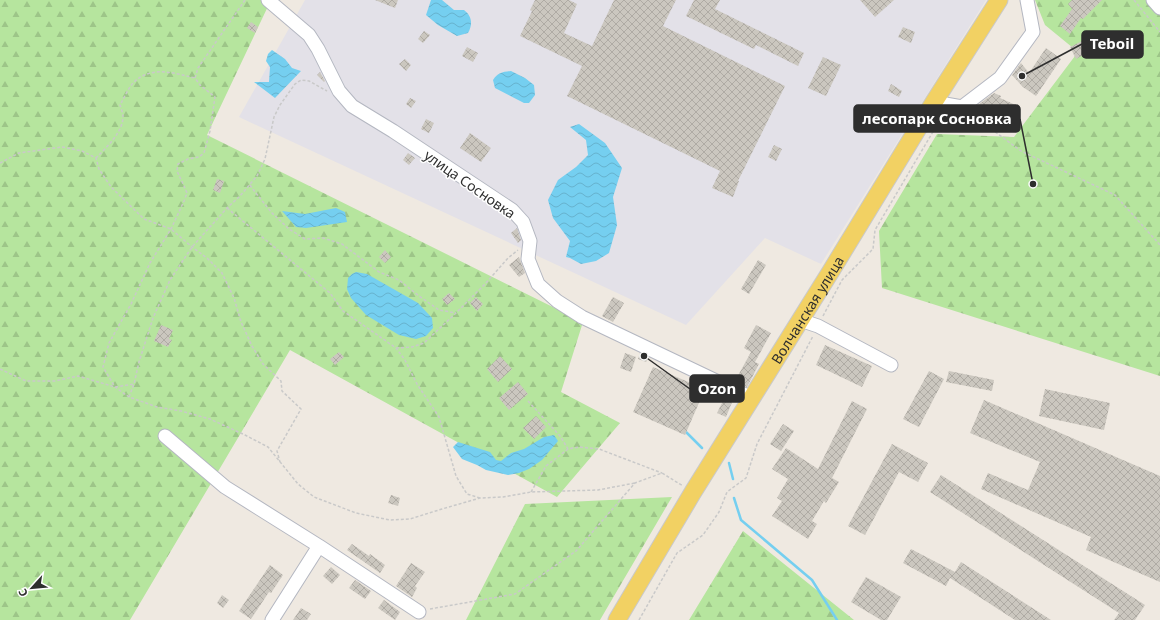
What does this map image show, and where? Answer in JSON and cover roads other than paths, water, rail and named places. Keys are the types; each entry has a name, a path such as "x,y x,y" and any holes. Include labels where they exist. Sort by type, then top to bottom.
{"main road":[{"name":"Волчанская улица","path":"617,620 693,492 831,271 934,102 999,0"}],"street":[{"name":"улица Сосновка","path":"268,0 309,35 318,49 339,91 352,106 393,131 512,210 523,222 530,241 528,259 538,284 557,301 582,317 752,398"},
{"path":"934,102 962,107 1000,78 1033,32 1028,0"},
{"path":"1153,0 1160,8"},
{"path":"800,320 818,326 891,365"},
{"path":"166,436 225,487 319,546 419,612"},
{"path":"272,620 319,546"}],"water":[{"path":"431,0 442,0 454,10 464,10 467,12 471,20 471,26 468,33 457,36 438,25 426,15"},
{"path":"272,50 285,59 292,68 301,71 275,98 254,82 269,82 270,67 266,61 268,54"},
{"path":"511,71 525,78 534,85 535,95 529,103 524,103 495,88 493,80 500,73"},
{"path":"579,124 605,143 622,168 613,197 617,225 609,253 596,261 581,264 566,257 570,241 553,218 548,200 558,180 576,167 588,155 586,140 570,127"},
{"path":"336,208 345,212 347,222 306,228 296,227 282,211 305,214"},
{"path":"356,272 367,274 418,303 432,318 433,328 426,336 416,339 399,335 366,315 351,298 347,289 348,278"},
{"path":"554,435 558,441 542,460 529,469 508,475 486,470 462,459 453,447 458,442 490,452 496,460 501,461 511,453 524,449 544,437"}],"waterway":[{"path":"684,430 702,448"},
{"path":"729,463 733,479"},
{"path":"734,498 741,520 812,580 837,620"}],"place":[{"name":"Teboil","path":"1022,76"},
{"name":"лесопарк Сосновка","path":"1033,184"},
{"name":"Ozon","path":"644,356"}]}
